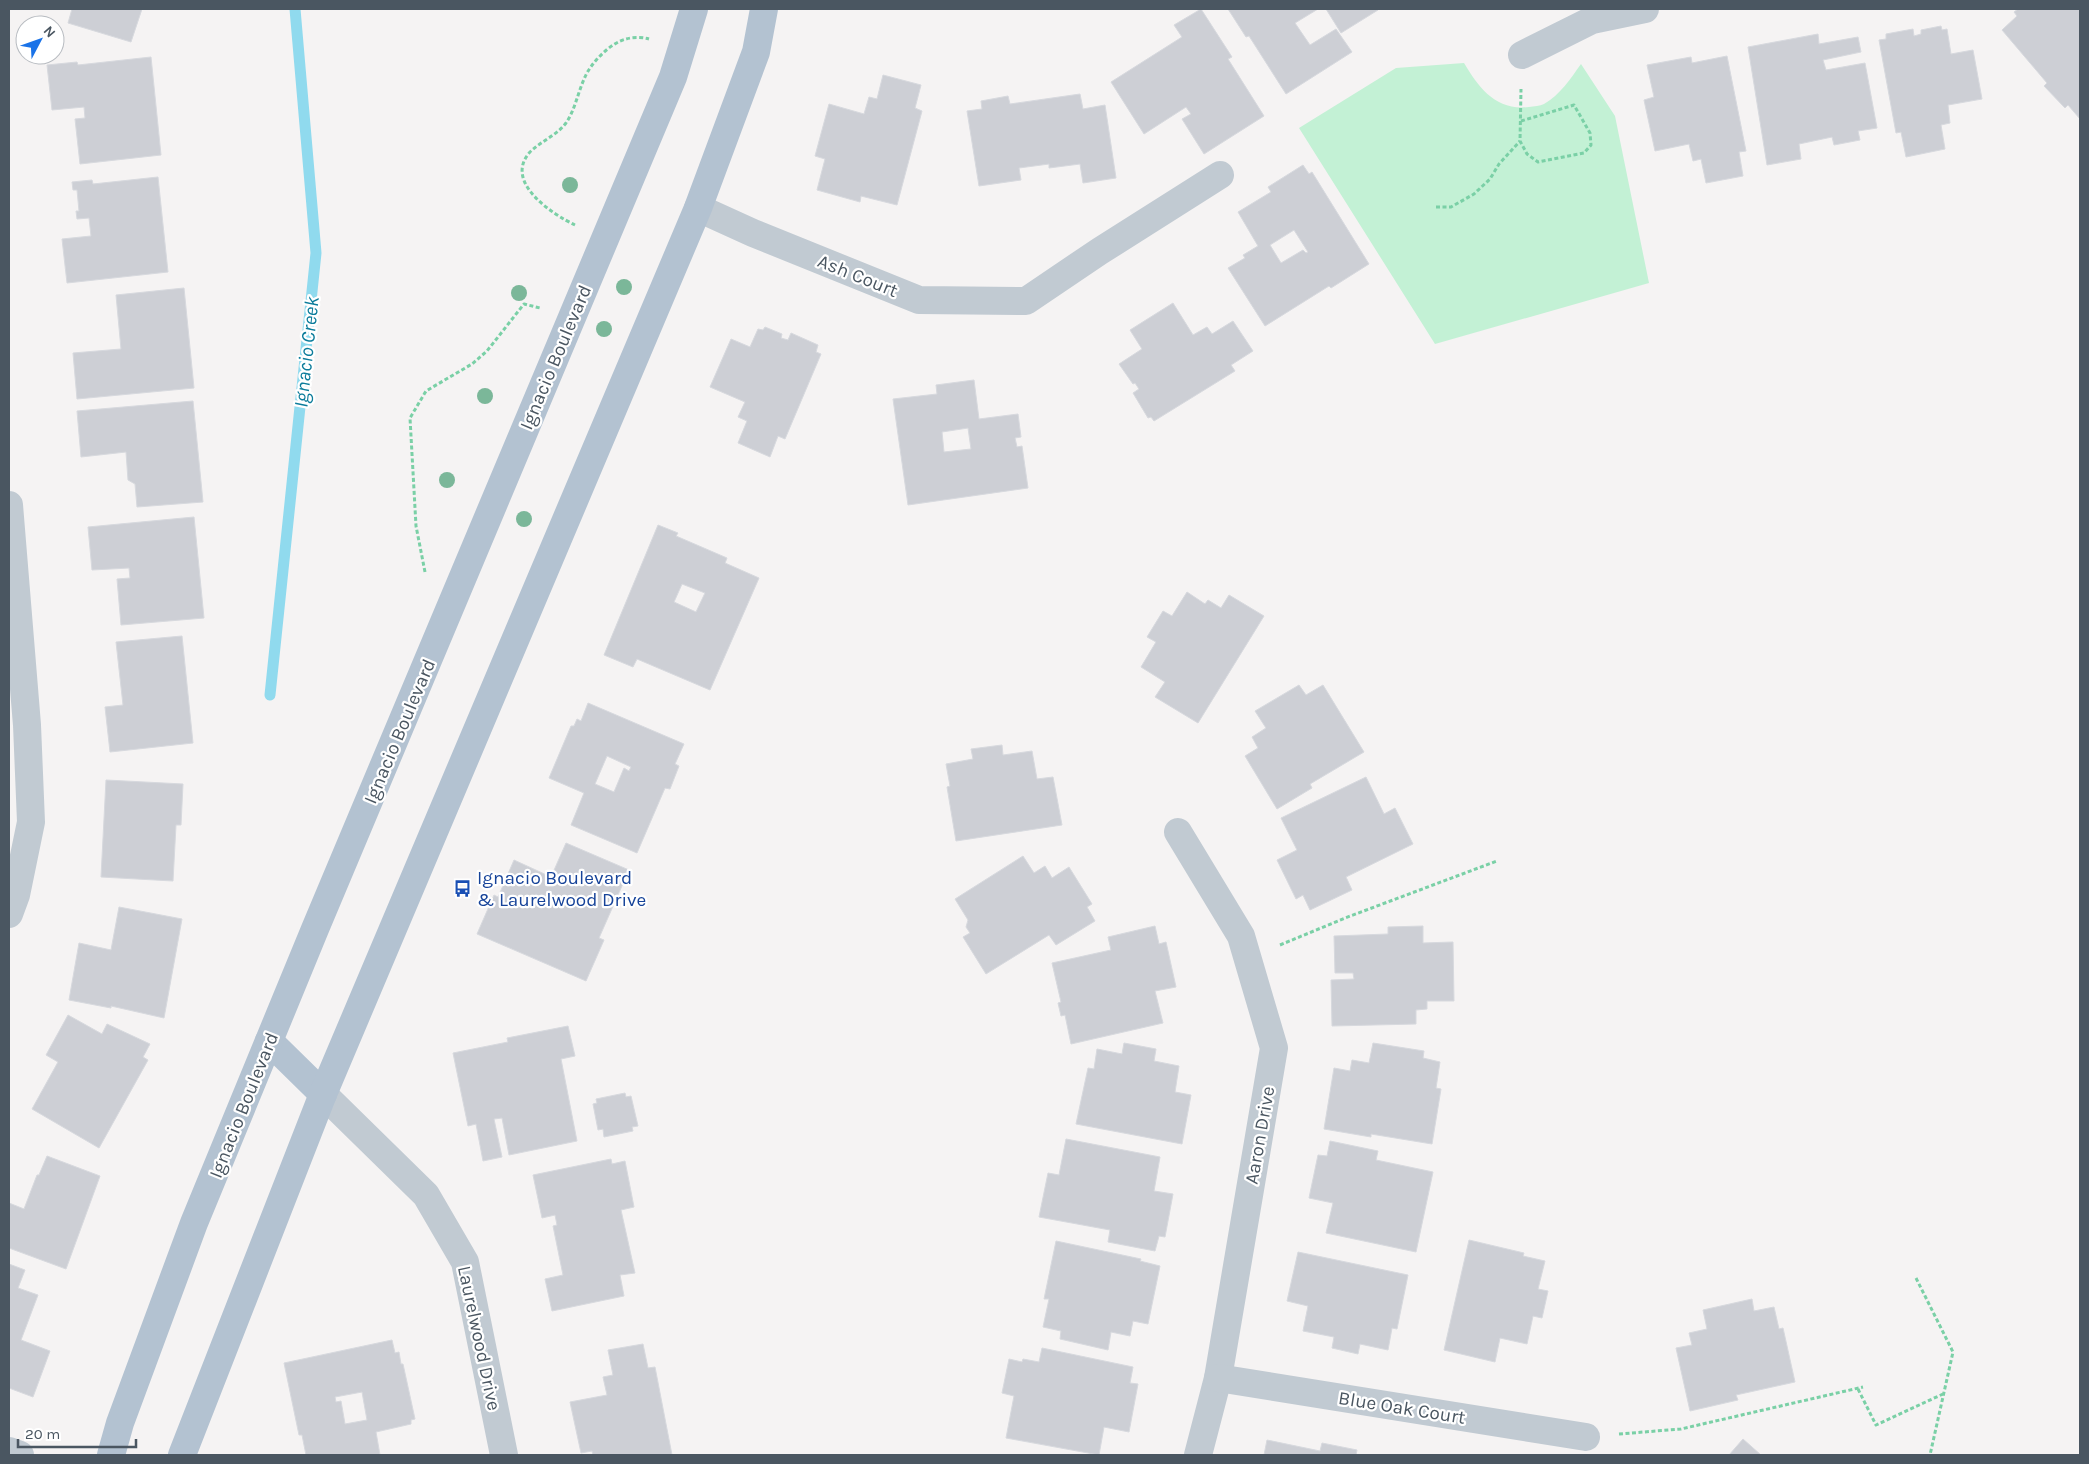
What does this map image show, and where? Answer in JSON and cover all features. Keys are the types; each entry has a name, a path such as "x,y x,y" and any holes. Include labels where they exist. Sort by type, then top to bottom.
{"main road":[{"name":"Ignacio Boulevard","path":"111,1455 120,1423 194,1223 572,318 683,48 694,9"},
{"path":"182,1455 323,1094 698,208 756,52 764,9"},
{"path":"269,1041 323,1094"}],"street":[{"path":"1522,55 1592,20 1645,9"},
{"name":"Ash Court","path":"698,208 753,233 919,300 1026,301 1100,251 1220,175"},
{"path":"9,505 27,725 31,822 16,895 9,914"},
{"name":"Aaron Drive","path":"1178,832 1241,936 1274,1048 1218,1378 1198,1455"},
{"name":"Laurelwood Drive","path":"323,1094 426,1195 465,1262 504,1455"},
{"name":"Blue Oak Court","path":"1218,1378 1586,1437"},
{"path":"9,1451 20,1455"}],"path":[{"path":"604,239 564,220 535,198 526,186 522,174 524,161 530,152 559,131 567,122 585,76 594,63 612,46 625,39 641,37 683,48"},
{"path":"1436,208 1451,207 1474,194 1490,179 1500,164 1520,142 1521,121 1574,105 1590,132 1591,145 1584,153 1538,162 1527,154 1520,142"},
{"path":"425,572 416,526 410,418 417,403 426,391 472,364 487,351 524,304 572,318"},
{"path":"1247,958 1497,861"},
{"path":"1916,1278 1953,1352 1930,1455"},
{"path":"1586,1437 1681,1429 1863,1387"},
{"path":"1858,1389 1876,1425 1944,1394"}],"green space":[{"path":"1464,63 1482,89 1490,96 1507,105 1517,107 1541,105 1550,100 1565,86 1581,64 1615,116 1649,283 1435,344 1299,128 1396,68"}],"building":[{"path":"72,9 142,9 131,42 68,23"},
{"path":"1201,9 1232,57 1228,59 1264,116 1204,154 1182,119 1191,114 1186,107 1144,134 1111,82 1182,37 1174,25"},
{"path":"1228,9 1318,9 1295,23 1310,45 1336,29 1352,52 1286,94 1249,36 1246,37"},
{"path":"1326,9 1377,9 1378,10 1341,33"},
{"path":"2018,9 2080,9 2080,119 2068,105 2065,108 2044,86 2047,83 2002,30 2017,16 2014,12"},
{"path":"1941,26 1942,30 1947,29 1951,54 1973,50 1982,99 1948,105 1950,123 1941,125 1945,149 1906,157 1901,132 1896,133 1879,40 1886,39 1886,34 1913,29 1914,36 1921,34 1921,30"},
{"path":"1818,34 1819,44 1858,37 1861,52 1823,60 1826,70 1865,63 1877,128 1858,131 1860,140 1834,145 1832,137 1799,144 1801,159 1767,165 1748,47"},
{"path":"1727,56 1746,151 1739,152 1743,176 1706,183 1701,159 1693,161 1689,144 1655,151 1644,100 1654,97 1647,65 1691,57 1692,63"},
{"path":"151,57 161,155 80,164 75,119 85,118 84,107 52,110 47,65 65,65 65,63 77,62 78,65"},
{"path":"883,75 921,85 915,108 922,111 897,205 861,196 860,202 817,190 825,159 815,156 829,104 864,114 869,97 877,99"},
{"path":"1080,94 1083,109 1105,105 1116,178 1083,183 1080,164 1049,168 1049,164 1019,168 1021,180 979,186 967,111 982,109 981,101 1008,96 1010,104"},
{"path":"1303,165 1309,174 1312,172 1369,264 1331,288 1329,286 1265,326 1228,268 1245,258 1243,255 1258,246 1238,212 1271,192 1268,187","holes":["1294,230 1308,252 1306,253 1303,250 1281,263 1270,245"]},
{"path":"158,177 168,272 67,283 62,239 91,236 89,218 77,219 76,211 79,211 77,190 73,190 72,182 92,180 93,184"},
{"path":"184,288 194,388 77,399 73,353 121,349 116,295"},
{"path":"1173,303 1193,335 1207,327 1212,334 1233,321 1253,351 1231,365 1235,371 1154,421 1151,417 1148,418 1133,393 1139,389 1135,383 1133,384 1119,364 1142,349 1130,330"},
{"path":"765,327 782,334 781,338 788,340 791,333 818,345 816,352 821,354 785,439 778,436 770,457 738,443 747,421 738,417 745,402 710,387 731,339 750,347 758,329 763,330"},
{"path":"974,380 979,419 1018,414 1021,437 1015,438 1017,447 1022,446 1028,488 908,505 893,399 937,394 936,385","holes":["968,428 971,449 944,452 942,432"]},
{"path":"193,401 203,502 137,507 135,484 128,480 126,452 81,457 77,411"},
{"path":"194,517 204,618 121,625 117,579 130,578 129,568 92,570 88,527"},
{"path":"658,525 678,533 676,536 727,558 725,563 759,578 710,690 637,659 633,667 604,655","holes":["682,584 705,593 696,612 674,602"]},
{"path":"1187,592 1205,604 1208,600 1221,608 1229,595 1264,616 1198,723 1155,697 1165,682 1141,667 1156,642 1147,637 1163,611 1172,616"},
{"path":"182,636 193,743 110,752 105,707 123,705 116,642"},
{"path":"1299,685 1306,695 1323,685 1364,752 1310,784 1312,788 1277,809 1245,756 1258,748 1252,737 1266,728 1255,711"},
{"path":"588,703 684,744 675,764 679,766 670,789 665,788 637,853 571,825 584,793 549,778 571,726 574,726 577,719 581,721","holes":["607,756 631,767 629,771 624,768 614,792 595,784"]},
{"path":"1002,745 1003,755 1032,751 1037,779 1053,777 1062,825 956,841 947,787 950,786 946,764 973,759 971,749"},
{"path":"1366,777 1384,814 1395,808 1413,844 1346,877 1352,890 1310,910 1303,895 1296,899 1277,860 1297,850 1281,818"},
{"path":"106,780 183,784 181,825 176,825 173,881 101,877"},
{"path":"566,843 629,870 599,938 604,940 586,981 477,934 494,895 498,897 514,860 551,877"},
{"path":"1023,856 1034,873 1045,866 1052,878 1069,867 1092,904 1087,907 1095,921 1056,945 1049,935 986,974 963,937 970,933 966,927 968,920 955,899"},
{"path":"119,907 182,919 164,1018 111,1006 111,1008 69,1000 79,943 111,950"},
{"path":"1155,926 1159,944 1166,942 1176,987 1155,991 1163,1023 1071,1044 1065,1015 1061,1016 1058,1003 1061,1002 1052,963 1111,950 1108,937"},
{"path":"1423,926 1423,943 1453,942 1454,1001 1427,1001 1427,1009 1416,1010 1416,1024 1332,1026 1331,980 1354,979 1353,973 1335,973 1334,936 1388,934 1388,927"},
{"path":"68,1015 102,1034 107,1024 150,1044 143,1057 148,1060 99,1148 32,1109 58,1062 46,1055"},
{"path":"568,1026 575,1056 561,1059 577,1141 509,1155 502,1118 494,1119 502,1157 483,1161 476,1124 468,1126 453,1053 508,1042 507,1038"},
{"path":"1124,1043 1156,1049 1154,1061 1179,1066 1175,1092 1191,1095 1182,1144 1076,1124 1088,1068 1094,1069 1097,1049 1122,1054"},
{"path":"1373,1043 1424,1051 1423,1058 1440,1062 1436,1088 1441,1089 1432,1144 1371,1134 1371,1137 1324,1129 1334,1068 1350,1071 1352,1060 1369,1063"},
{"path":"625,1093 626,1097 631,1096 638,1126 632,1127 633,1131 604,1137 603,1129 598,1130 593,1104 597,1103 596,1099"},
{"path":"1066,1139 1160,1157 1154,1191 1173,1194 1165,1237 1159,1236 1155,1251 1108,1242 1110,1230 1039,1217 1048,1173 1059,1175"},
{"path":"1330,1141 1378,1151 1376,1160 1433,1172 1416,1252 1326,1233 1333,1203 1309,1198 1318,1155 1327,1156"},
{"path":"47,1156 100,1176 66,1269 9,1248 9,1203 24,1209 37,1175 39,1175"},
{"path":"611,1159 612,1164 625,1161 634,1207 621,1210 635,1273 620,1275 624,1296 552,1311 545,1279 563,1275 553,1226 557,1225 555,1215 542,1218 533,1175"},
{"path":"1469,1240 1524,1253 1523,1256 1545,1261 1538,1289 1548,1291 1542,1318 1533,1316 1527,1344 1500,1338 1495,1362 1444,1350"},
{"path":"1056,1241 1141,1259 1140,1261 1160,1266 1148,1324 1133,1321 1130,1336 1111,1332 1108,1350 1060,1339 1061,1331 1043,1327 1049,1299 1044,1299"},
{"path":"1298,1252 1408,1275 1397,1329 1392,1328 1388,1350 1360,1344 1358,1354 1332,1348 1334,1337 1303,1331 1308,1306 1287,1301"},
{"path":"9,1264 25,1270 18,1288 38,1295 21,1340 50,1351 33,1397 9,1388"},
{"path":"1752,1299 1754,1311 1774,1307 1779,1329 1783,1328 1795,1382 1736,1395 1738,1400 1690,1411 1676,1348 1692,1345 1689,1333 1707,1329 1703,1310"},
{"path":"392,1340 395,1353 399,1352 401,1364 403,1364 415,1419 411,1420 411,1424 376,1432 380,1455 306,1455 302,1435 299,1435 284,1363","holes":["362,1392 367,1420 345,1424 341,1401 336,1402 335,1397"]},
{"path":"643,1344 648,1368 655,1367 672,1455 593,1455 592,1451 581,1453 570,1402 607,1395 603,1377 613,1375 608,1350"},
{"path":"1042,1348 1133,1367 1130,1383 1138,1384 1129,1432 1104,1427 1099,1455 1006,1438 1014,1396 1002,1393 1009,1359 1022,1362 1023,1359 1039,1362"},
{"path":"1743,1439 1761,1455 1729,1455"},
{"path":"1267,1440 1320,1451 1322,1443 1357,1450 1356,1455 1264,1455"}],"waterway":[{"name":"Ignacio Creek","path":"270,695 316,253 295,9"}],"place":[{"name":"Ignacio Boulevard & Laurelwood Drive","path":"463,888"}]}
